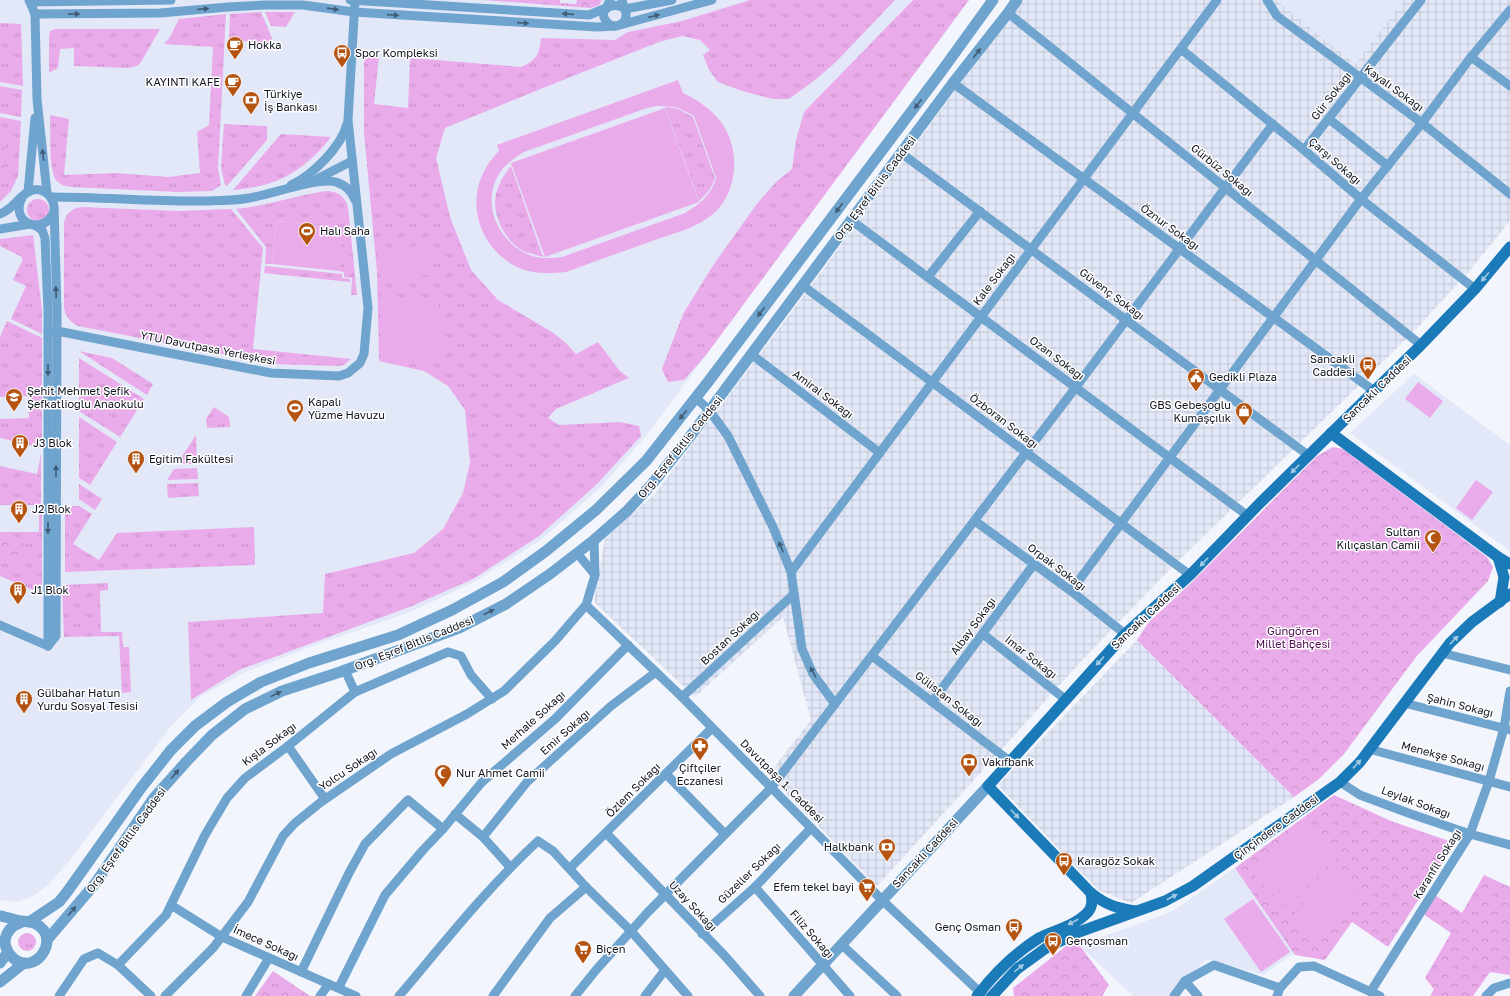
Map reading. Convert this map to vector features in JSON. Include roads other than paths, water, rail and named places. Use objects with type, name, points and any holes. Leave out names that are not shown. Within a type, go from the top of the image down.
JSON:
[{"type":"main road","name":"Sancaklı Caddesi","points":[[988,786],[1124,634],[1190,575],[1421,345],[1475,289],[1510,247]]},
{"type":"main road","points":[[1331,433],[1498,557],[1510,564]]},
{"type":"main road","points":[[1498,557],[1504,577],[1500,602]]},
{"type":"main road","name":"Çinçindere Caddesi","points":[[992,996],[1017,969],[1046,948],[1079,932],[1165,901],[1193,886],[1340,782],[1360,762],[1450,643],[1472,622],[1510,594]]},
{"type":"main road","points":[[988,786],[1090,893],[1103,903],[1121,909],[1136,911]]},
{"type":"main road","points":[[980,995],[989,980],[1012,958],[1040,938],[1082,918],[1089,911],[1093,902],[1090,893]]},
{"type":"main road","points":[[1004,984],[1005,996]]},
{"type":"street","points":[[48,646],[54,209],[49,195],[37,98],[35,14],[29,1],[171,0]]},
{"type":"street","name":"YTU Davutpasa Yerleşkesi","points":[[264,195],[296,183],[312,172],[324,160],[346,130],[348,120],[354,12],[353,0],[589,15],[608,4],[616,3],[625,9],[672,0]]},
{"type":"street","points":[[608,4],[604,15],[606,22],[612,26],[616,26],[623,23],[625,20],[626,13],[622,0]]},
{"type":"street","points":[[35,14],[160,13],[264,5],[303,5],[354,12],[597,27],[616,26],[712,0]]},
{"type":"street","name":"Org. Eşref Bitlis Caddesi","points":[[0,963],[7,934],[10,928],[26,922],[59,902],[141,788],[171,750],[195,726],[227,702],[261,682],[309,663],[398,635],[452,610],[504,582],[546,551],[596,510],[646,461],[696,398],[941,72],[993,0]]},
{"type":"street","name":"Org. Eşref Bitlis Caddesi","points":[[0,982],[24,963],[33,962],[44,954],[47,940],[94,885],[153,799],[212,735],[245,709],[282,691],[345,670],[459,628],[506,604],[550,574],[594,540],[627,511],[652,484],[709,410],[953,83],[1017,0]]},
{"type":"street","name":"Kale Sokağı","points":[[791,572],[1217,0]]},
{"type":"street","name":"Kayalı Sokağı","points":[[1267,0],[1277,16],[1422,123],[1510,194]]},
{"type":"street","name":"Gür Sokağı","points":[[1304,150],[1421,0]]},
{"type":"street","points":[[1071,591],[1361,199],[1422,123],[1471,57],[1510,10]]},
{"type":"street","name":"Gürbüz Sokağı","points":[[1008,13],[1421,345]]},
{"type":"street","name":"Çarşı Sokağı","points":[[1181,49],[1273,124],[1361,199],[1475,289]]},
{"type":"street","points":[[1471,57],[1510,86]]},
{"type":"street","name":"Öznur Sokağı","points":[[953,83],[1374,391]]},
{"type":"street","points":[[37,98],[26,194],[19,206],[19,211],[25,221],[42,230],[45,238],[52,331],[56,636],[48,646]]},
{"type":"street","points":[[1329,119],[1388,166]]},
{"type":"street","name":"YTU Davutpasa Yerleşkesi","points":[[52,331],[270,374],[339,376],[348,374],[360,363],[364,354],[368,308],[348,120]]},
{"type":"street","points":[[575,996],[631,931],[771,788],[975,521],[1273,124]]},
{"type":"street","name":"Güvenç Sokağı","points":[[901,153],[1308,456]]},
{"type":"street","name":"YTU Davutpasa Yerleşkesi","points":[[307,184],[352,161]]},
{"type":"street","name":"YTU Davutpasa Yerleşkesi","points":[[26,194],[38,190],[49,195],[177,202],[233,200],[264,195],[307,184],[335,182],[346,186],[354,195],[357,205]]},
{"type":"street","points":[[0,214],[10,208],[26,194]]},
{"type":"street","name":"YTU Davutpasa Yerleşkesi","points":[[0,229],[47,222],[54,209],[87,197]]},
{"type":"street","points":[[928,277],[980,211]]},
{"type":"street","name":"Ozan Sokağı","points":[[851,220],[1248,516]]},
{"type":"street","name":"Özboran Sokağı","points":[[802,285],[1190,575]]},
{"type":"street","name":"Amiral Sokağı","points":[[751,354],[880,453]]},
{"type":"street","points":[[696,398],[709,410],[728,436],[773,528],[791,572],[802,649],[813,674],[835,704]]},
{"type":"street","name":"Orpak Sokağı","points":[[975,521],[1071,591],[1124,634]]},
{"type":"street","points":[[586,605],[595,575],[594,540]]},
{"type":"street","points":[[577,553],[595,575]]},
{"type":"street","name":"Albay Sokağı","points":[[932,702],[1034,564]]},
{"type":"street","name":"Bostan Sokağı","points":[[682,697],[794,594]]},
{"type":"street","name":"Davutpaşa 1. Caddesi","points":[[586,605],[682,697],[882,900],[980,995]]},
{"type":"street","name":"Yolcu Sokağı","points":[[165,996],[214,948],[248,902],[283,836],[295,823],[325,799],[391,754],[467,714],[504,691],[555,641],[586,605]]},
{"type":"street","points":[[0,625],[48,646]]},
{"type":"street","name":"İmar Sokağı","points":[[982,634],[1065,699]]},
{"type":"street","name":"Merhale Sokağı","points":[[339,987],[385,895],[423,850],[443,829],[482,782],[555,719],[628,645]]},
{"type":"street","name":"Kışla Sokağı","points":[[118,965],[166,915],[206,835],[227,798],[245,778],[288,746],[355,692],[448,652],[461,656],[471,675],[492,699]]},
{"type":"street","points":[[1442,653],[1510,670]]},
{"type":"street","name":"Gülistan Sokağı","points":[[872,656],[1011,762]]},
{"type":"street","points":[[345,670],[355,692]]},
{"type":"street","name":"Emir Sokağı","points":[[484,837],[527,782],[611,706],[656,672]]},
{"type":"street","name":"Karanfil Sokağı","points":[[1371,991],[1470,834],[1490,781],[1507,729],[1510,691]]},
{"type":"street","name":"Şahin Sokağı","points":[[1404,703],[1507,729]]},
{"type":"street","name":"Özlem Sokağı","points":[[570,868],[712,728]]},
{"type":"street","points":[[288,746],[325,799]]},
{"type":"street","name":"Menekşe Sokağı","points":[[1369,749],[1510,786]]},
{"type":"street","points":[[666,774],[725,834]]},
{"type":"street","name":"Leylak Sokağı","points":[[1340,782],[1360,795],[1470,834],[1510,845]]},
{"type":"street","name":"Sancaklı Caddesi","points":[[794,996],[988,786]]},
{"type":"street","points":[[301,972],[349,873],[365,844],[408,800],[443,829]]},
{"type":"street","points":[[456,814],[484,837],[510,867]]},
{"type":"street","name":"Güzeller Sokağı","points":[[702,934],[755,887],[811,828]]},
{"type":"street","name":"Uzay Sokağı","points":[[606,834],[724,955],[760,996]]},
{"type":"street","points":[[399,996],[482,896],[538,841],[553,851],[586,887],[631,931],[688,996]]},
{"type":"street","points":[[493,996],[550,918],[586,887]]},
{"type":"street","name":"Filiz Sokağı","points":[[755,887],[817,956],[850,996]]},
{"type":"street","name":"İmece Sokağı","points":[[171,905],[222,937],[339,987],[356,996]]},
{"type":"street","points":[[0,916],[35,924],[41,928],[47,940]]},
{"type":"street","points":[[841,944],[897,996]]},
{"type":"street","points":[[4,946],[13,959],[24,963]]},
{"type":"street","points":[[59,996],[84,959],[98,953],[118,965],[151,996]]},
{"type":"street","points":[[246,996],[269,958]]},
{"type":"street","points":[[1174,996],[1185,981],[1214,965],[1278,992],[1299,967],[1314,966],[1380,996]]},
{"type":"street","points":[[645,996],[665,970]]},
{"type":"street","points":[[1185,981],[1198,996]]},
{"type":"street","points":[[1486,996],[1494,988],[1510,983]]},
{"type":"street","points":[[320,996],[329,984]]},
{"type":"place","name":"Hokka","points":[[235,60]]},
{"type":"place","name":"Spor Kompleksi","points":[[342,68]]},
{"type":"place","name":"KAYINTI KAFE","points":[[233,97]]},
{"type":"place","name":"Türkiye İş Bankası","points":[[251,115]]},
{"type":"place","name":"Halı Saha","points":[[307,246]]},
{"type":"place","name":"Sancakli Caddesi","points":[[1368,380]]},
{"type":"place","name":"Gedikli Plaza","points":[[1196,392]]},
{"type":"place","name":"Şehit Mehmet Şefik Şefkatlioğlu Anaokulu","points":[[14,412]]},
{"type":"place","name":"Kapalı Yüzme Havuzu","points":[[295,423]]},
{"type":"place","name":"GBS Gebeşoğlu Kumaşçılık","points":[[1244,426]]},
{"type":"place","name":"J3 Blok","points":[[20,458]]},
{"type":"place","name":"Eğitim Fakültesi","points":[[136,474]]},
{"type":"place","name":"J2 Blok","points":[[19,524]]},
{"type":"place","name":"Sultan Kılıçaslan Camii","points":[[1433,553]]},
{"type":"place","name":"J1 Blok","points":[[18,605]]},
{"type":"place","name":"Gülbahar Hatun Yurdu Sosyal Tesisi","points":[[24,714]]},
{"type":"place","name":"Çiftçiler Eczanesi","points":[[700,761]]},
{"type":"place","name":"Vakıfbank","points":[[969,777]]},
{"type":"place","name":"Nur Ahmet Camii","points":[[443,788]]},
{"type":"place","name":"Halkbank","points":[[887,862]]},
{"type":"place","name":"Karagöz Sokak","points":[[1064,876]]},
{"type":"place","name":"Efem tekel bayi","points":[[867,902]]},
{"type":"place","name":"Genç Osman","points":[[1014,942]]},
{"type":"place","name":"Gençosman","points":[[1053,956]]},
{"type":"place","name":"Biçen","points":[[583,964]]},
{"type":"park label","name":"Güngören Millet Bahçesi","points":[[1293,637]]}]
